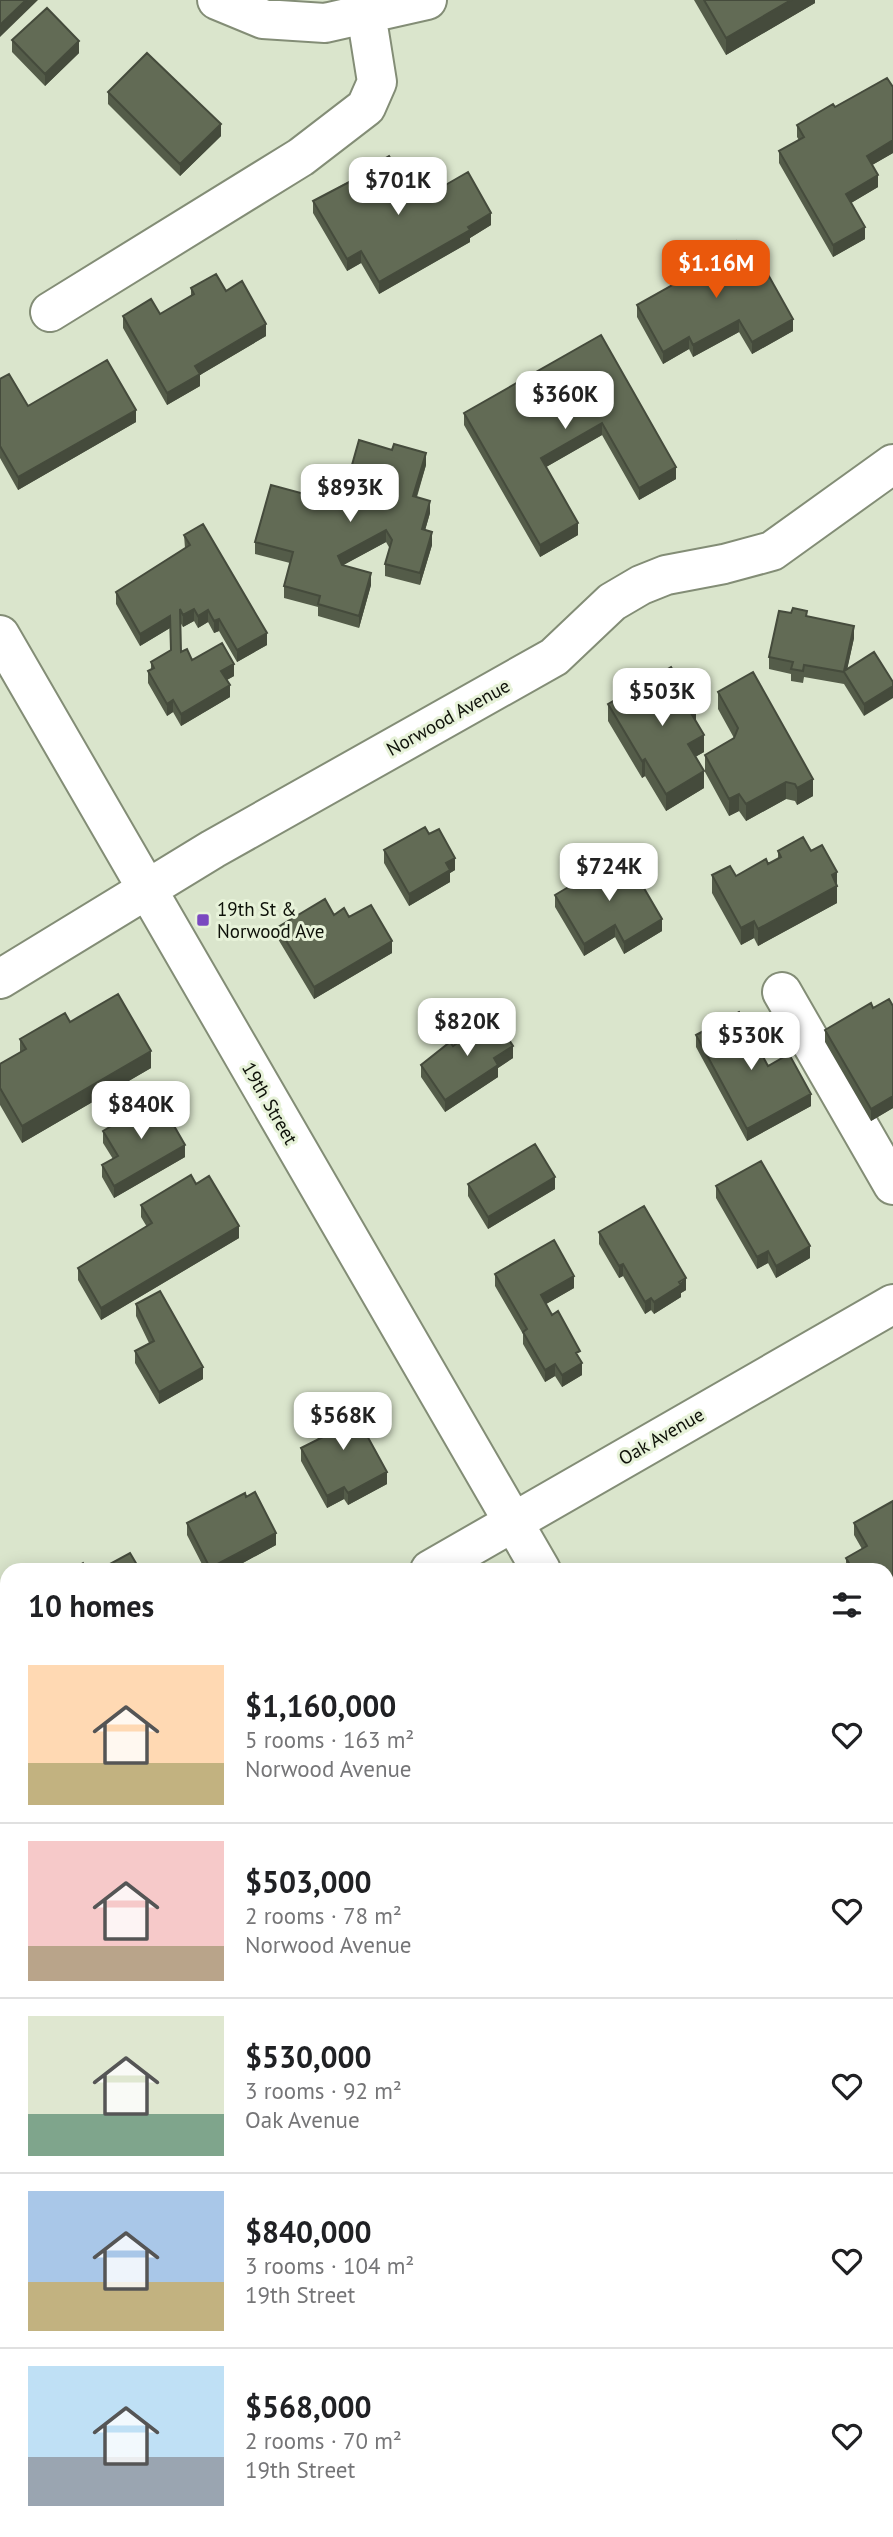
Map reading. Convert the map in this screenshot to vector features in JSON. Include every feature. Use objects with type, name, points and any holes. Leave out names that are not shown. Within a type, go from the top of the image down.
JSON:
[{"type":"street","points":[[217,0],[263,19],[324,23],[427,0]]},
{"type":"street","points":[[50,312],[301,157],[366,107],[377,82],[366,13]]},
{"type":"street","name":"Norwood Avenue","points":[[0,979],[249,829],[554,657],[612,603],[641,585],[666,575],[724,565],[772,551],[893,464]]},
{"type":"street","name":"19th Street","points":[[0,635],[537,1563]]},
{"type":"street","points":[[782,992],[893,1185]]},
{"type":"street","name":"Oak Avenue","points":[[442,1563],[893,1304]]},
{"type":"building","points":[[0,0],[26,0],[0,25]]},
{"type":"building","points":[[704,0],[791,0],[726,38]]},
{"type":"building","points":[[47,8],[79,41],[45,74],[12,40]]},
{"type":"building","points":[[147,53],[221,124],[180,164],[108,92]]},
{"type":"building","points":[[887,78],[893,87],[893,140],[867,156],[878,175],[846,194],[865,227],[833,245],[779,151],[804,137],[797,125]]},
{"type":"building","points":[[389,156],[416,202],[468,172],[491,213],[468,227],[470,230],[379,282],[361,251],[347,259],[313,201],[357,178],[355,176]]},
{"type":"building","points":[[736,241],[745,258],[756,253],[793,319],[752,342],[739,320],[693,345],[689,337],[663,352],[637,305],[683,279],[679,272]]},
{"type":"building","points":[[216,274],[226,291],[242,281],[266,324],[195,366],[200,374],[167,393],[123,316],[151,299],[160,314],[194,294],[191,288]]},
{"type":"building","points":[[601,335],[676,467],[639,488],[602,423],[541,458],[578,523],[540,545],[464,413]]},
{"type":"building","points":[[107,360],[136,410],[18,477],[0,446],[0,379],[9,374],[28,406]]},
{"type":"building","points":[[359,440],[392,450],[394,444],[426,453],[413,496],[430,501],[422,529],[432,532],[420,573],[385,564],[392,540],[386,530],[338,556],[342,565],[371,573],[359,616],[318,604],[320,596],[284,586],[293,552],[255,542],[271,485],[308,495],[350,472]]},
{"type":"building","points":[[203,524],[267,633],[237,650],[219,619],[214,621],[208,610],[198,616],[194,609],[183,615],[180,609],[181,652],[187,649],[192,660],[222,643],[234,664],[221,671],[230,685],[181,714],[173,700],[167,704],[148,671],[154,668],[151,662],[171,650],[170,616],[140,634],[116,592],[190,545],[184,535]]},
{"type":"building","points":[[793,608],[807,611],[806,616],[854,626],[844,671],[874,652],[893,686],[864,704],[844,672],[804,665],[803,671],[791,669],[793,662],[769,657],[779,611],[791,613]]},
{"type":"building","points":[[671,667],[696,710],[691,713],[704,735],[688,744],[704,771],[666,794],[645,759],[642,761],[608,704]]},
{"type":"building","points":[[753,672],[813,779],[797,788],[795,784],[786,782],[746,804],[739,794],[729,799],[705,755],[734,738],[738,728],[718,692]]},
{"type":"building","points":[[425,827],[429,834],[439,829],[455,858],[446,863],[450,870],[409,894],[384,850]]},
{"type":"building","points":[[803,837],[811,851],[822,845],[837,872],[832,875],[837,886],[758,929],[754,921],[741,928],[712,875],[730,866],[736,876],[766,859],[768,864],[781,857],[778,851]]},
{"type":"building","points":[[624,854],[662,919],[624,942],[615,925],[584,944],[555,895]]},
{"type":"building","points":[[325,899],[334,915],[344,908],[349,917],[371,905],[392,941],[314,987],[278,927]]},
{"type":"building","points":[[118,994],[151,1051],[22,1126],[0,1088],[0,1064],[26,1049],[20,1039],[65,1013],[70,1022]]},
{"type":"building","points":[[889,999],[893,1006],[893,1096],[871,1109],[825,1030],[871,1003],[873,1008]]},
{"type":"building","points":[[739,1012],[768,1066],[789,1054],[811,1094],[747,1129],[696,1035]]},
{"type":"building","points":[[492,1014],[513,1046],[494,1058],[498,1065],[445,1100],[421,1065],[450,1042],[453,1046],[474,1031],[473,1028]]},
{"type":"building","points":[[158,1098],[185,1145],[114,1186],[102,1165],[118,1156],[103,1131]]},
{"type":"building","points":[[535,1144],[555,1177],[488,1217],[468,1184]]},
{"type":"building","points":[[761,1161],[810,1246],[776,1266],[768,1251],[757,1257],[716,1186]]},
{"type":"building","points":[[191,1175],[196,1184],[209,1176],[239,1226],[101,1308],[78,1268],[152,1223],[141,1205]]},
{"type":"building","points":[[644,1206],[686,1278],[679,1282],[681,1285],[654,1302],[651,1298],[645,1302],[623,1264],[619,1266],[599,1232]]},
{"type":"building","points":[[554,1240],[574,1276],[541,1295],[552,1315],[558,1311],[580,1351],[576,1353],[582,1363],[562,1375],[555,1364],[545,1370],[523,1332],[527,1329],[495,1274]]},
{"type":"building","points":[[160,1291],[203,1367],[159,1392],[135,1351],[154,1341],[136,1304]]},
{"type":"building","points":[[348,1401],[387,1472],[348,1493],[344,1487],[327,1496],[301,1448],[323,1437],[314,1419]]},
{"type":"building","points":[[255,1492],[276,1533],[219,1563],[207,1563],[187,1523],[245,1493],[246,1497]]},
{"type":"building","points":[[893,1501],[893,1563],[849,1563],[846,1558],[867,1546],[854,1523]]},
{"type":"building","points":[[130,1553],[136,1563],[112,1563]]},
{"type":"place","name":"19th St & Norwood Ave","points":[[203,920]]}]
